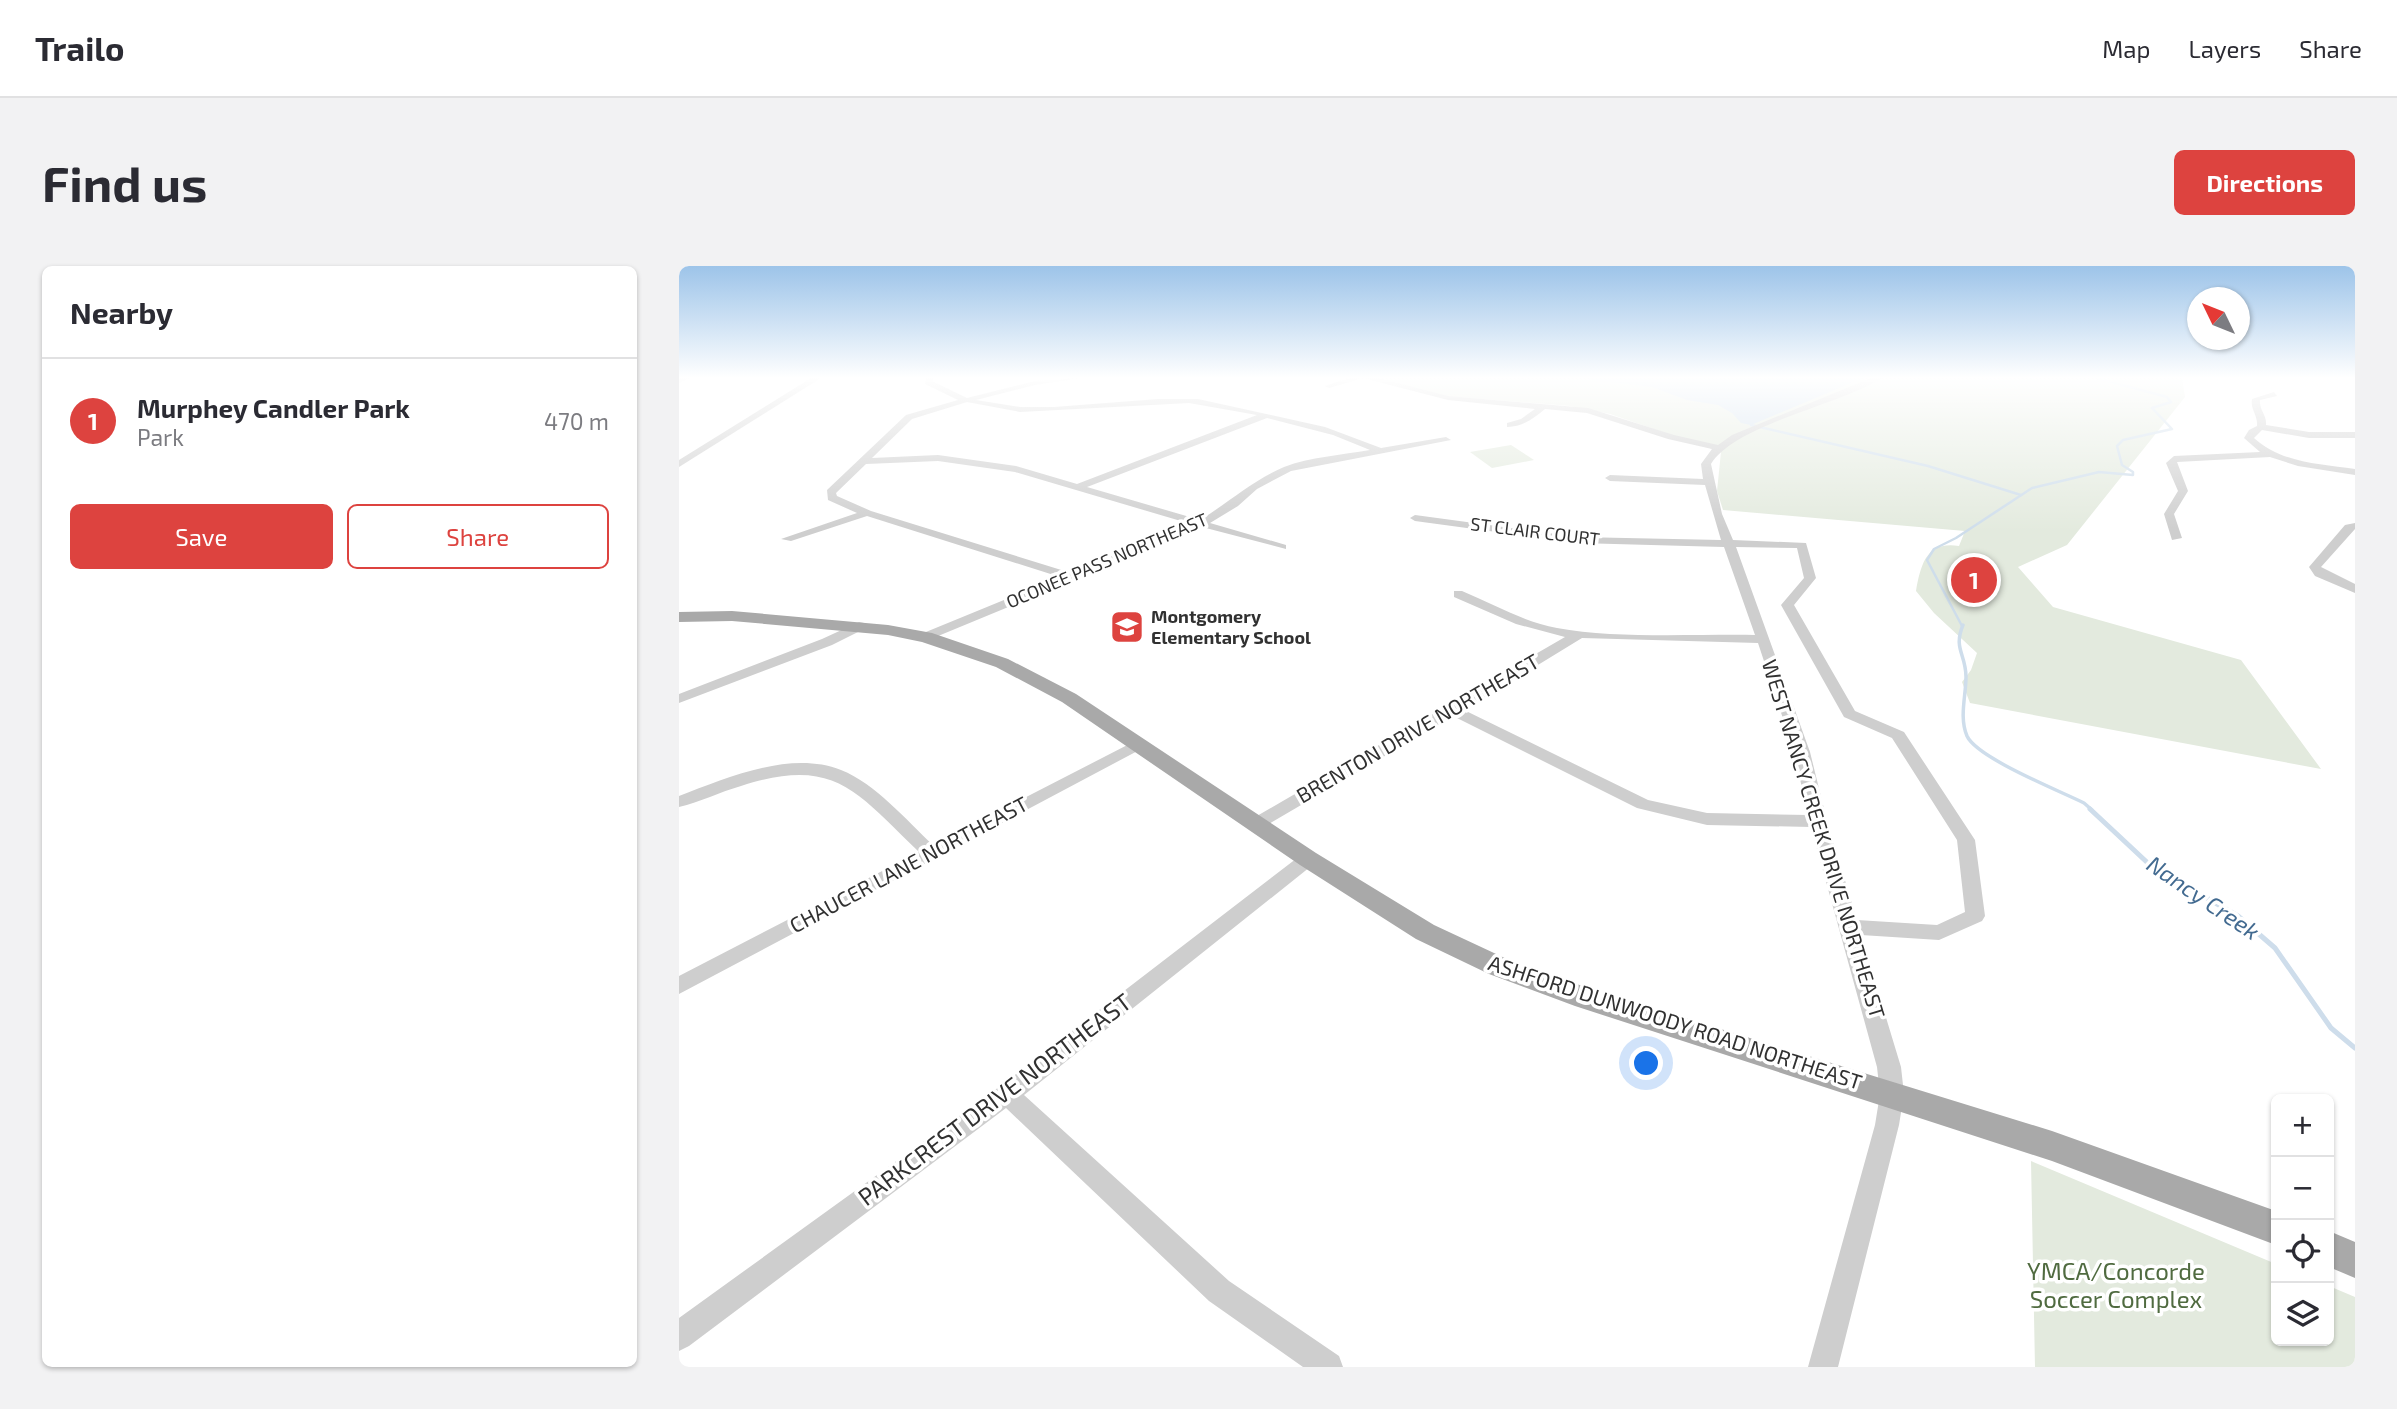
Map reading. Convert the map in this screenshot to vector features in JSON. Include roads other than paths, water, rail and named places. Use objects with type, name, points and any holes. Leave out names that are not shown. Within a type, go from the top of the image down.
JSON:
[{"type":"main road","name":"ASHFORD DUNWOODY ROAD NORTHEAST","points":[[679,617],[732,616],[859,626],[926,637],[1002,663],[1069,698],[1308,859],[1425,932],[1499,967],[1585,998],[2052,1146],[2271,1226]]},
{"type":"main road","points":[[2334,1251],[2355,1260]]},
{"type":"street","points":[[679,464],[735,429]]},
{"type":"street","points":[[897,429],[831,492],[832,498],[867,513],[1072,577]]},
{"type":"street","points":[[1077,487],[1228,429]]},
{"type":"street","points":[[1329,429],[1379,451]]},
{"type":"street","points":[[1648,429],[1718,448]]},
{"type":"street","points":[[1609,478],[1708,482],[1706,464],[1718,448],[1755,429]]},
{"type":"street","points":[[2256,429],[2249,438],[2271,454]]},
{"type":"street","points":[[2273,429],[2309,436],[2355,435]]},
{"type":"street","name":"OCONEE PASS NORTHEAST","points":[[926,637],[1202,523],[1234,504],[1253,487],[1288,469],[1446,440]]},
{"type":"street","points":[[2176,538],[2169,514],[2183,491],[2171,463],[2174,459],[2271,454],[2355,472]]},
{"type":"street","points":[[865,461],[958,459],[1016,469],[1282,547]]},
{"type":"street","name":"WEST NANCY CREEK DRIVE NORTHEAST","points":[[1708,482],[1802,752],[1818,821],[1882,1037],[1892,1094],[1887,1125],[1823,1367]]},
{"type":"street","points":[[787,539],[867,513]]},
{"type":"street","name":"ST CLAIR COURT","points":[[1415,518],[1555,538],[1802,545],[1810,578],[1787,605],[1849,714],[1898,735],[1966,840],[1975,916],[1939,933],[1849,927]]},
{"type":"street","points":[[2355,526],[2349,527],[2315,567],[2319,573],[2355,589]]},
{"type":"street","points":[[1458,594],[1521,621],[1556,632],[1618,637],[1763,639]]},
{"type":"street","points":[[679,699],[827,642],[859,626]]},
{"type":"street","name":"BRENTON DRIVE NORTHEAST","points":[[1256,824],[1579,634]]},
{"type":"street","points":[[1453,710],[1643,804],[1707,819],[1818,821]]},
{"type":"street","name":"CHAUCER LANE NORTHEAST","points":[[679,986],[1139,744]]},
{"type":"street","points":[[679,802],[735,780],[776,772],[808,769],[833,773],[849,783],[931,853]]},
{"type":"street","name":"PARKCREST DRIVE NORTHEAST","points":[[679,1336],[1007,1094],[1308,859]]},
{"type":"street","points":[[1007,1094],[1219,1291],[1328,1367]]},
{"type":"waterway","points":[[1770,429],[1928,466],[2021,495]]},
{"type":"waterway","name":"Nancy Creek","points":[[1962,626],[1927,560],[1934,549],[1956,538],[2032,488],[2099,472],[2133,475],[2133,472],[2122,465],[2117,446],[2123,440],[2170,429]]},
{"type":"waterway","name":"Nancy Creek","points":[[1963,625],[1959,640],[1965,669],[1963,714],[1967,736],[1974,745],[2002,764],[2084,803],[2092,810]]},
{"type":"waterway","name":"Nancy Creek","points":[[2090,809],[2151,866],[2238,916],[2275,948],[2331,1028],[2355,1048]]},
{"type":"place","name":"Murphey Candler Park","points":[[1974,580]]},
{"type":"place","name":"Montgomery Elementary School","points":[[1127,627]]},
{"type":"park label","name":"YMCA/Concorde Soccer Complex","points":[[2116,1286]]}]
